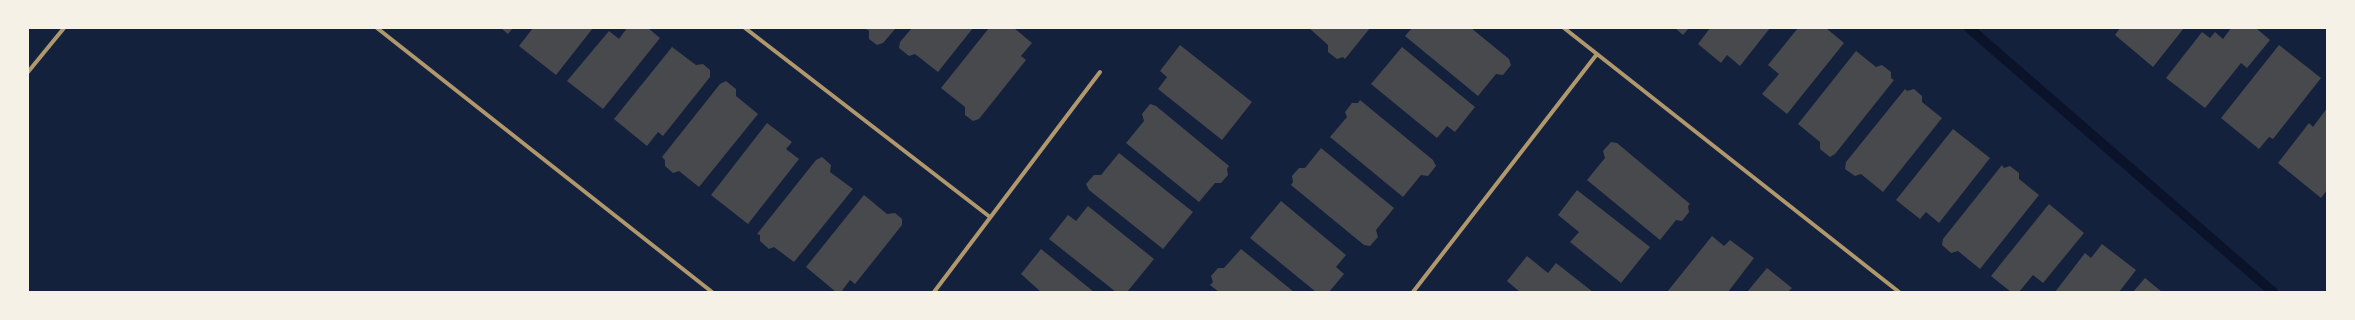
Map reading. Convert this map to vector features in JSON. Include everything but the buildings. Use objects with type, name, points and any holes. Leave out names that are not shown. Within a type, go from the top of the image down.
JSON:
[{"type":"street","points":[[28,72],[64,28]]},
{"type":"street","points":[[377,28],[712,292]]},
{"type":"street","points":[[746,28],[990,217]]},
{"type":"street","points":[[1564,28],[1899,292]]},
{"type":"street","points":[[1413,292],[1597,54]]},
{"type":"street","points":[[934,292],[1100,72]]},
{"type":"waterway","points":[[1969,28],[2273,292]]}]
